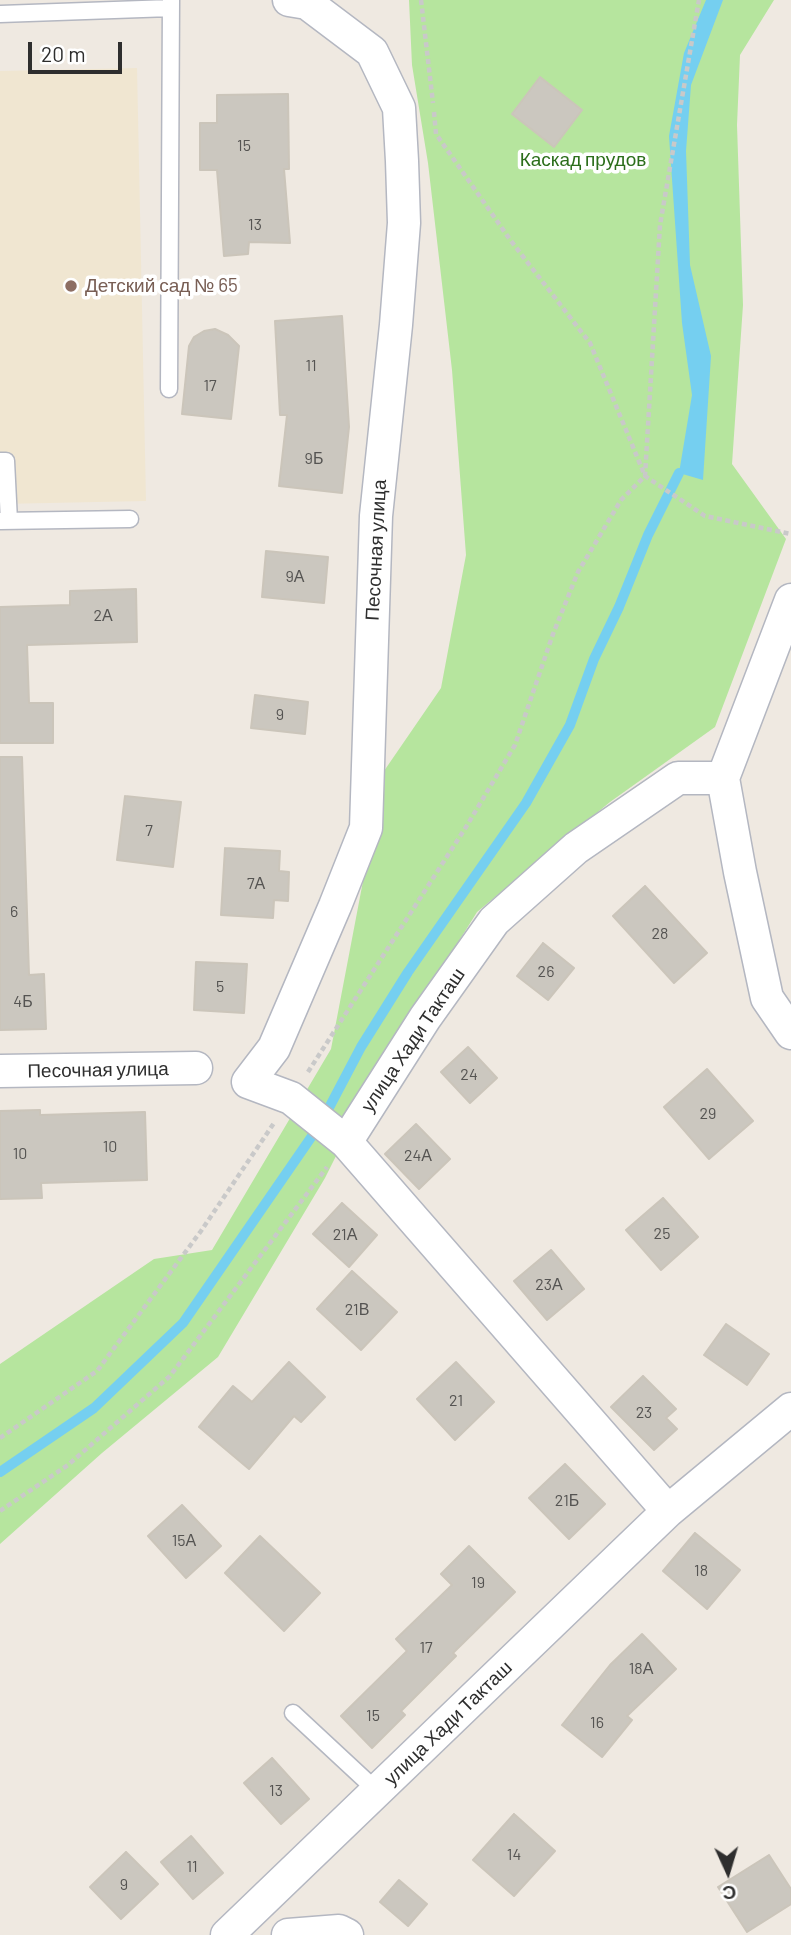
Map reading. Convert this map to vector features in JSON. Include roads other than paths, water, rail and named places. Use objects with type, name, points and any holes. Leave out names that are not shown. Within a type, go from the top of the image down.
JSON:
[{"type":"street","name":"Песочная улица","points":[[289,0],[307,3],[372,52],[399,108],[404,223],[376,516],[366,828],[274,1048],[248,1082],[291,1098],[346,1142]]},
{"type":"street","points":[[791,600],[723,778],[767,998],[791,1033]]},
{"type":"street","name":"улица Хади Такташ","points":[[346,1142],[425,1018],[494,921],[576,848],[678,778],[723,778]]},
{"type":"street","name":"Песочная улица","points":[[0,1071],[196,1069]]},
{"type":"street","points":[[346,1142],[668,1511]]},
{"type":"street","name":"улица Хади Такташ","points":[[227,1935],[668,1511],[791,1409]]},
{"type":"street","points":[[288,1935],[339,1931],[347,1935]]},
{"type":"lane","points":[[0,14],[171,4],[169,389]]},
{"type":"lane","points":[[0,461],[6,461],[5,521],[130,519]]},
{"type":"lane","points":[[293,1713],[377,1791]]},
{"type":"water","points":[[706,0],[723,0],[691,85],[686,151],[690,265],[711,356],[703,480],[679,473],[692,395],[682,323],[669,136],[684,53]]},
{"type":"waterway","points":[[0,1472],[94,1408],[183,1323],[321,1123],[361,1047],[408,972],[526,803],[570,725],[594,659],[619,607],[648,535],[679,473]]},
{"type":"place","name":"Детский сад № 65","points":[[71,286]]},
{"type":"park label","name":"Каскад прудов","points":[[583,160]]}]
